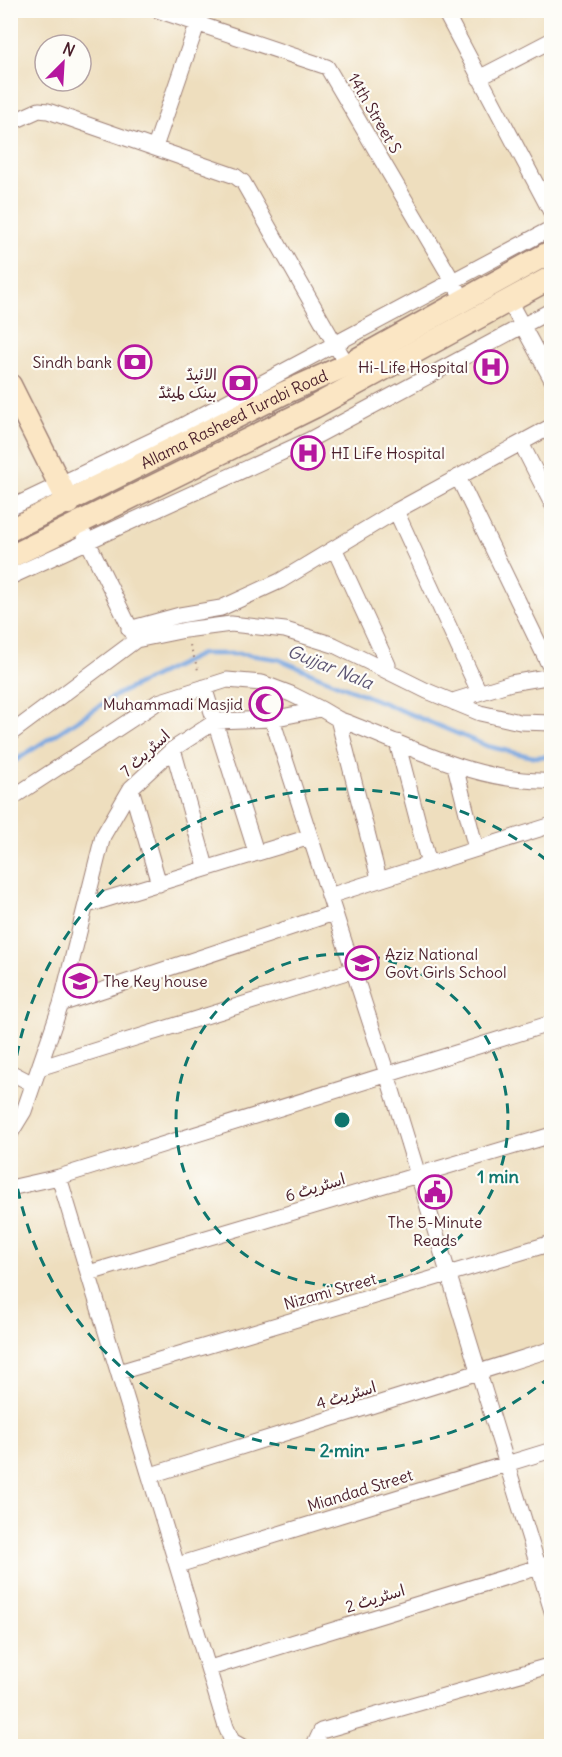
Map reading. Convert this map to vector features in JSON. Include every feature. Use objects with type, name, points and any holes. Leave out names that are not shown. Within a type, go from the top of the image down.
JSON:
[{"type":"main road","name":"Allama Rasheed Turabi Road","points":[[10,556],[74,514],[284,393],[347,365],[458,291],[552,251]]},
{"type":"main road","name":"Allama Rasheed Turabi Road","points":[[10,530],[74,514],[314,407],[552,277]]},
{"type":"main road","points":[[10,385],[74,514]]},
{"type":"street","name":"14th Street S","points":[[157,10],[200,17],[327,67],[458,291]]},
{"type":"street","points":[[444,10],[552,214]]},
{"type":"street","points":[[155,147],[200,17]]},
{"type":"street","points":[[479,78],[552,40]]},
{"type":"street","points":[[10,123],[39,110],[48,111],[235,176],[243,182],[347,365]]},
{"type":"street","points":[[10,577],[74,514],[335,345],[458,291],[552,228]]},
{"type":"street","points":[[509,301],[552,380]]},
{"type":"street","points":[[10,508],[74,514],[309,440],[552,310]]},
{"type":"street","points":[[10,734],[132,635],[182,622],[280,581],[396,511],[552,426]]},
{"type":"street","points":[[521,443],[552,504]]},
{"type":"street","points":[[458,477],[552,671]]},
{"type":"street","points":[[396,511],[479,692]]},
{"type":"street","points":[[74,514],[132,635]]},
{"type":"street","points":[[334,550],[388,665],[386,670]]},
{"type":"street","points":[[182,622],[231,624],[285,630],[334,645],[480,713],[520,722],[552,723]]},
{"type":"street","points":[[455,703],[456,700],[479,692],[552,676]]},
{"type":"street","points":[[10,799],[158,702],[203,685],[227,680],[262,683],[291,694],[338,719],[455,766],[493,776],[552,781]]},
{"type":"street","points":[[203,685],[256,852]]},
{"type":"street","points":[[216,721],[272,719],[321,709]]},
{"type":"street","points":[[272,719],[387,1074],[506,1464],[545,1565],[552,1611]]},
{"type":"street","points":[[338,719],[379,879]]},
{"type":"street","name":"اسٹریٹ 7","points":[[10,1134],[24,1111],[61,1004],[103,836],[131,788],[173,749],[216,721]]},
{"type":"street","points":[[397,742],[429,864]]},
{"type":"street","points":[[173,749],[206,867]]},
{"type":"street","points":[[455,766],[476,849]]},
{"type":"street","points":[[131,788],[159,884]]},
{"type":"street","points":[[329,896],[552,825]]},
{"type":"street","points":[[87,905],[310,837]]},
{"type":"street","points":[[61,1004],[334,913]]},
{"type":"street","points":[[39,1068],[353,970]]},
{"type":"street","points":[[10,1188],[59,1177],[552,1023]]},
{"type":"street","points":[[10,1072],[33,1084]]},
{"type":"street","name":"اسٹریٹ 6","points":[[89,1274],[552,1135]]},
{"type":"street","points":[[59,1177],[210,1668],[226,1727],[232,1741],[241,1746]]},
{"type":"street","name":"Nizami Street","points":[[119,1372],[552,1243]]},
{"type":"street","name":"اسٹریٹ 4","points":[[151,1475],[552,1348]]},
{"type":"street","name":"Miandad Street","points":[[178,1565],[552,1450]]},
{"type":"street","name":"اسٹریٹ 2","points":[[210,1668],[545,1565]]},
{"type":"street","points":[[314,1746],[321,1731],[552,1665]]},
{"type":"path","points":[[190,646],[203,685]]},
{"type":"waterway","name":"Gujjar Nala","points":[[10,764],[118,694],[201,654],[242,654],[278,659],[487,746],[533,757],[552,756]]},
{"type":"place","name":"Sindh bank","points":[[135,362]]},
{"type":"place","name":"Hi-Life Hospital","points":[[491,367]]},
{"type":"place","name":"الائیڈ بینک لمیٹڈ","points":[[240,383]]},
{"type":"place","name":"HI LiFe Hospital","points":[[308,453]]},
{"type":"place","name":"Muhammadi Masjid","points":[[266,704]]},
{"type":"place","name":"Aziz National Govt Girls School","points":[[362,963]]},
{"type":"place","name":"The Key house","points":[[80,981]]},
{"type":"place","name":"The 5-Minute Reads","points":[[435,1192]]}]
